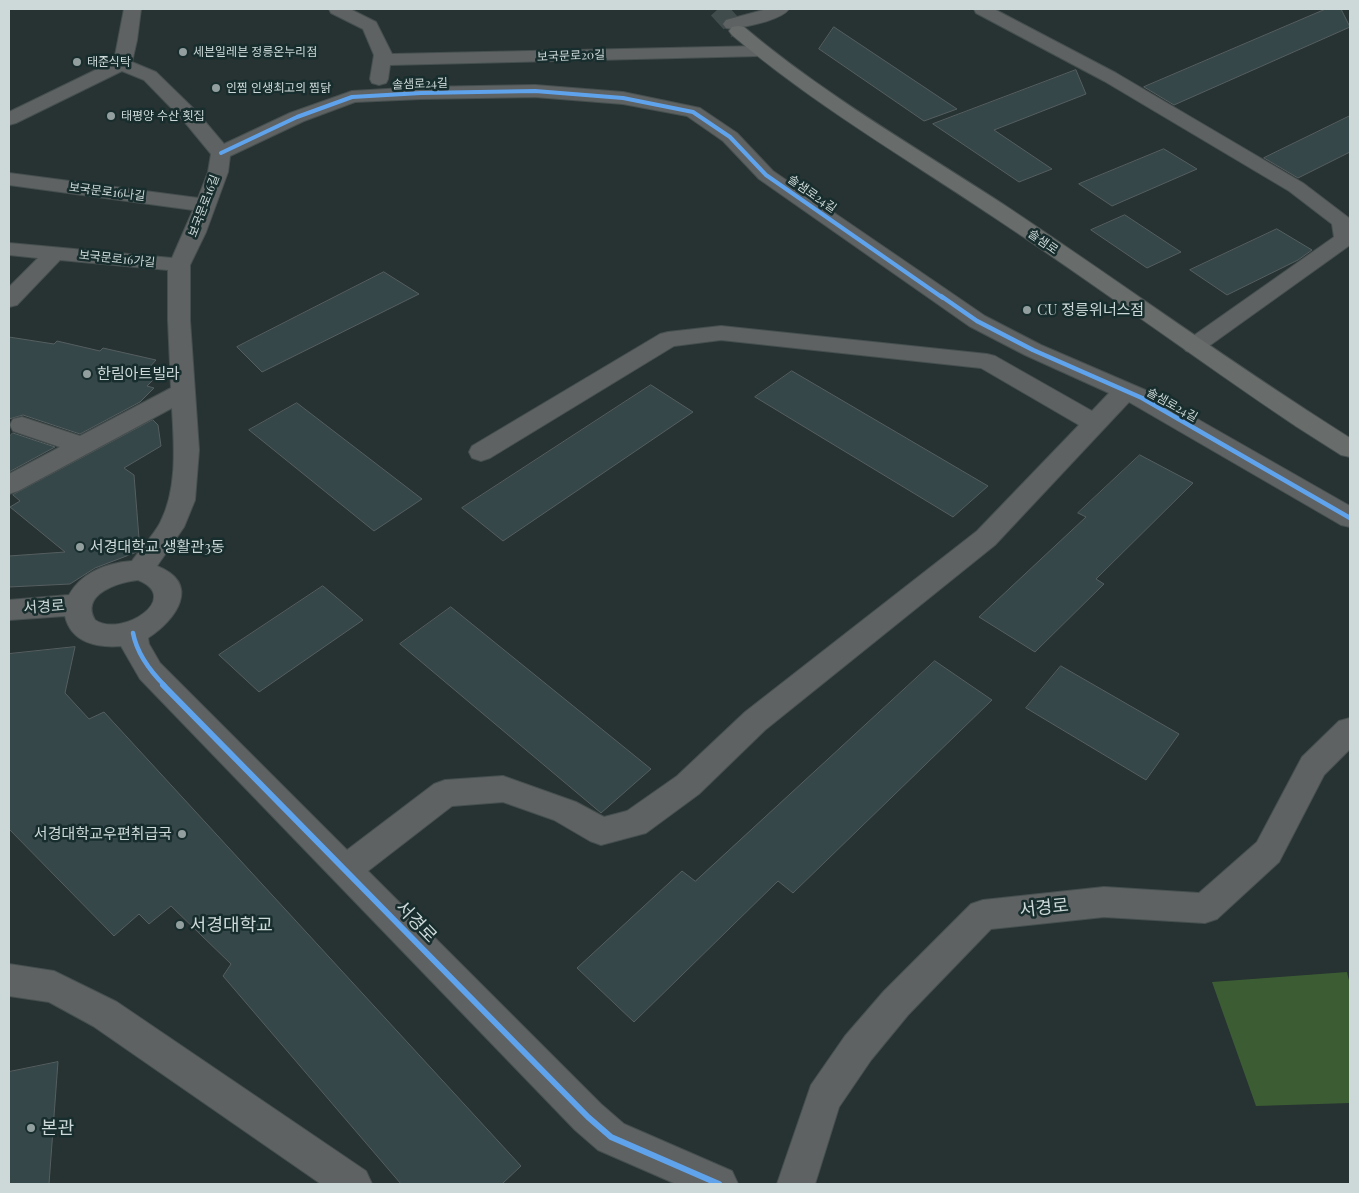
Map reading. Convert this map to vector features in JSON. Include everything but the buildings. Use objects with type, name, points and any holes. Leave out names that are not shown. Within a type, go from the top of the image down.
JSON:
[{"type":"main road","name":"솔샘로","points":[[735,27],[760,51],[844,114],[999,212],[1194,346],[1350,449]]},
{"type":"street","points":[[122,64],[128,40],[132,9]]},
{"type":"street","points":[[337,9],[370,26],[383,55],[379,81],[352,97]]},
{"type":"street","points":[[735,27],[780,9]]},
{"type":"street","points":[[982,9],[1110,77],[1279,177],[1316,201],[1342,222],[1345,239],[1194,346]]},
{"type":"street","name":"보국문로20길","points":[[382,60],[760,51]]},
{"type":"street","points":[[9,119],[122,64],[150,76],[190,116],[221,153]]},
{"type":"street","name":"솔샘로24길","points":[[221,153],[297,117],[352,97],[421,93],[535,91],[623,98],[693,112],[730,137],[766,175],[977,321],[1033,350],[1142,398],[1350,518]]},
{"type":"street","name":"보국문로16길","points":[[140,570],[171,527],[182,500],[187,450],[179,320],[179,265],[218,172],[221,153]]},
{"type":"street","name":"보국문로16나길","points":[[9,179],[205,205]]},
{"type":"street","name":"보국문로16가길","points":[[9,249],[179,265]]},
{"type":"street","points":[[9,300],[55,253]]},
{"type":"street","points":[[480,452],[668,339],[721,332],[987,361],[1094,424]]},
{"type":"street","points":[[345,870],[445,793],[503,789],[565,811],[602,831],[635,823],[688,785],[754,721],[986,538],[1125,391]]},
{"type":"street","points":[[9,485],[183,392]]},
{"type":"street","points":[[22,425],[83,446]]},
{"type":"street","points":[[140,570],[153,573],[163,580],[168,590],[168,600],[163,612],[153,622],[134,633],[111,637],[98,636],[86,631],[79,623],[77,613],[78,605],[85,592],[96,582],[110,575],[140,570]]},
{"type":"street","name":"서경로","points":[[9,610],[78,605]]},
{"type":"street","name":"서경로","points":[[134,633],[135,645],[150,671],[588,1117],[610,1137],[719,1184]]},
{"type":"street","name":"서경로","points":[[796,1184],[824,1098],[858,1048],[896,1003],[983,915],[1104,902],[1205,908],[1268,852],[1313,766],[1350,730]]},
{"type":"street","points":[[9,980],[54,987],[105,1014],[353,1184]]},
{"type":"green space","points":[[1347,972],[1350,985],[1350,1103],[1256,1106],[1212,982]]},
{"type":"tunnel","points":[[718,9],[738,31]]},
{"type":"cycle path","points":[[221,153],[297,117],[352,97],[421,93],[535,91],[623,98],[693,112],[730,137],[766,175],[977,321],[1033,350],[1142,398],[1350,518]]},
{"type":"cycle path","points":[[133,633],[135,645],[150,671],[588,1117],[611,1137],[719,1184]]},
{"type":"place","name":"세븐일레븐 정릉온누리점","points":[[183,52]]},
{"type":"place","name":"태준식탁","points":[[77,62]]},
{"type":"place","name":"인찜 인생최고의 찜닭","points":[[216,88]]},
{"type":"place","name":"태평양 수산 횟집","points":[[111,116]]},
{"type":"place","name":"CU 정릉위너스점","points":[[1027,310]]},
{"type":"place","name":"한림아트빌라","points":[[87,374]]},
{"type":"place","name":"서경대학교 생활관3동","points":[[80,547]]},
{"type":"place","name":"서경대학교우편취급국","points":[[182,834]]},
{"type":"place","name":"서경대학교","points":[[180,925]]},
{"type":"place","name":"본관","points":[[31,1128]]}]
